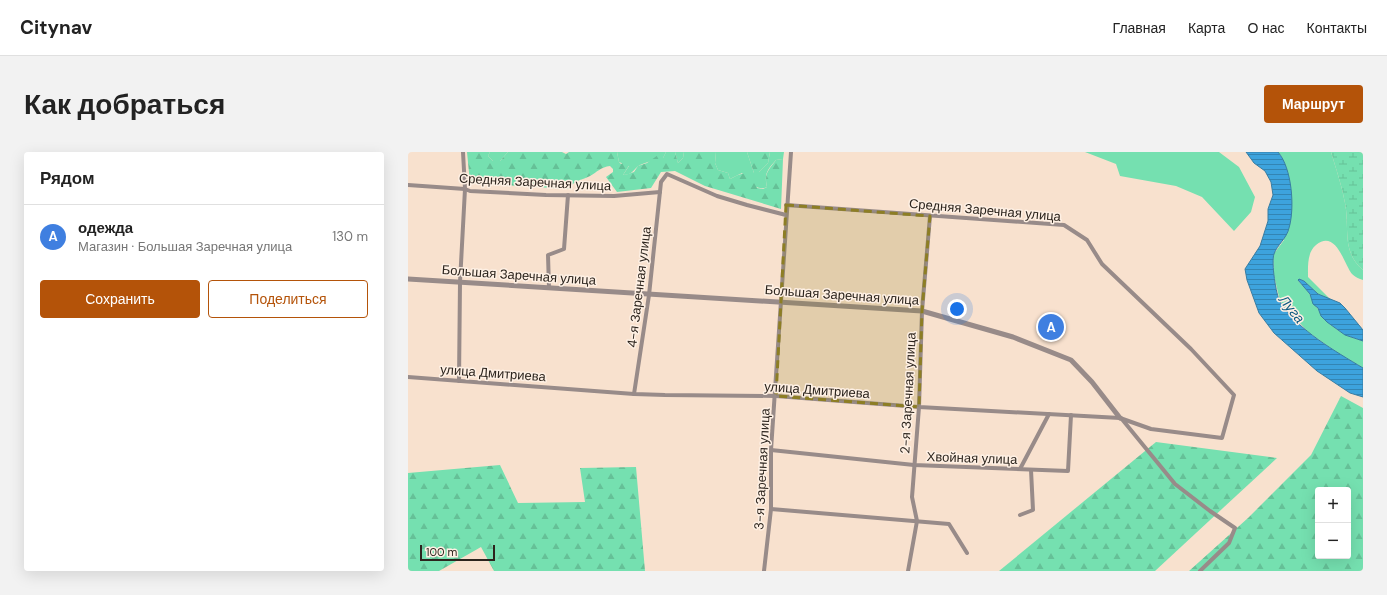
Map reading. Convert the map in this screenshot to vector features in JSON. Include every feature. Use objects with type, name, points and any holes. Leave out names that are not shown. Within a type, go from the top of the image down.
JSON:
[{"type":"street","points":[[459,381],[460,282],[465,189],[462,152]]},
{"type":"street","name":"3-я Заречная улица","points":[[764,571],[771,509],[771,450],[776,396],[786,205],[791,152]]},
{"type":"street","name":"4-я Заречная улица","points":[[634,394],[649,295],[661,182],[667,174],[716,196],[786,215]]},
{"type":"street","name":"Средняя Заречная улица","points":[[408,185],[477,191],[568,195],[614,196],[660,192]]},
{"type":"street","points":[[549,288],[548,255],[564,248],[568,195]]},
{"type":"street","name":"Средняя Заречная улица","points":[[786,205],[1064,225],[1087,240],[1102,264],[1191,349],[1234,395],[1222,438]]},
{"type":"street","name":"2-я Заречная улица","points":[[908,571],[917,521],[912,497],[919,407],[922,311],[930,216]]},
{"type":"street","name":"Большая Заречная улица","points":[[408,279],[922,311],[1013,337],[1071,360],[1092,382],[1175,484],[1210,512],[1235,528],[1229,543],[1200,571]]},
{"type":"street","name":"улица Дмитриева","points":[[408,377],[665,396],[776,396],[919,407],[1120,418],[1151,429],[1222,438]]},
{"type":"street","points":[[1020,469],[1049,414]]},
{"type":"street","name":"Хвойная улица","points":[[771,450],[914,465],[1068,471],[1071,415]]},
{"type":"street","points":[[1020,515],[1034,510],[1031,470]]},
{"type":"street","points":[[771,509],[949,524],[967,553]]},
{"type":"highlighted area","points":[[786,205],[930,216],[922,311],[919,407],[776,396]]},
{"type":"green space","points":[[467,152],[490,152],[488,156],[493,161],[500,161],[508,152],[562,152],[566,154],[569,152],[617,152],[619,162],[621,164],[624,162],[630,164],[623,175],[625,175],[634,172],[638,166],[647,163],[658,155],[663,158],[666,152],[675,152],[678,163],[683,158],[684,152],[716,152],[715,163],[718,170],[728,173],[730,179],[742,174],[750,175],[753,177],[757,188],[763,189],[767,187],[766,175],[769,170],[776,160],[783,159],[781,209],[705,186],[675,171],[661,172],[651,188],[617,192],[606,177],[613,172],[613,169],[610,166],[576,182],[568,189],[470,183]]},
{"type":"green space","points":[[490,152],[508,152],[500,161],[493,161],[488,156]]},
{"type":"green space","points":[[617,152],[666,152],[663,158],[642,164],[631,173],[623,175],[629,166],[619,162]]},
{"type":"green space","points":[[675,152],[684,152],[683,158],[678,163]]},
{"type":"green space","points":[[716,152],[747,152],[754,173],[759,172],[768,163],[770,152],[784,152],[783,159],[776,160],[768,170],[766,175],[767,187],[759,188],[753,185],[742,173],[730,179],[728,173],[718,170],[715,163]]},
{"type":"green space","points":[[747,152],[770,152],[768,163],[759,172],[758,176],[754,173]]},
{"type":"green space","points":[[1085,152],[1219,152],[1239,167],[1255,197],[1251,212],[1234,231],[1202,197],[1176,186],[1120,176],[1116,164]]},
{"type":"green space","points":[[1278,152],[1331,152],[1345,203],[1349,247],[1356,263],[1363,270],[1363,280],[1352,274],[1334,245],[1329,241],[1323,241],[1316,245],[1311,252],[1308,277],[1331,300],[1318,294],[1303,280],[1298,280],[1309,293],[1325,318],[1331,324],[1345,334],[1363,341],[1363,368],[1336,352],[1308,332],[1280,301],[1274,276],[1273,255],[1284,240],[1282,157]]},
{"type":"green space","points":[[1331,152],[1363,152],[1363,270],[1356,263],[1349,247],[1345,203]]},
{"type":"green space","points":[[1341,396],[1363,408],[1363,571],[1189,571],[1248,518],[1311,455]]},
{"type":"green space","points":[[1156,442],[1277,458],[1155,571],[999,571]]},
{"type":"green space","points":[[500,465],[518,503],[585,502],[580,468],[636,467],[645,571],[494,571],[481,547],[439,571],[408,571],[408,473]]},
{"type":"water","points":[[1246,152],[1278,152],[1283,159],[1289,178],[1292,199],[1291,220],[1288,232],[1275,251],[1273,258],[1274,278],[1280,302],[1297,322],[1318,340],[1363,368],[1363,397],[1350,393],[1317,371],[1274,333],[1259,313],[1247,280],[1245,269],[1260,246],[1268,221],[1268,209],[1273,195],[1271,182],[1265,171],[1254,163]]},
{"type":"water","points":[[1298,280],[1304,281],[1318,294],[1340,303],[1363,330],[1363,341],[1345,335],[1327,322],[1321,316],[1318,308],[1313,304],[1310,294]]},
{"type":"place","name":"одежда","points":[[1051,327]]},
{"type":"water label","name":"Луга","points":[[1292,309]]}]
